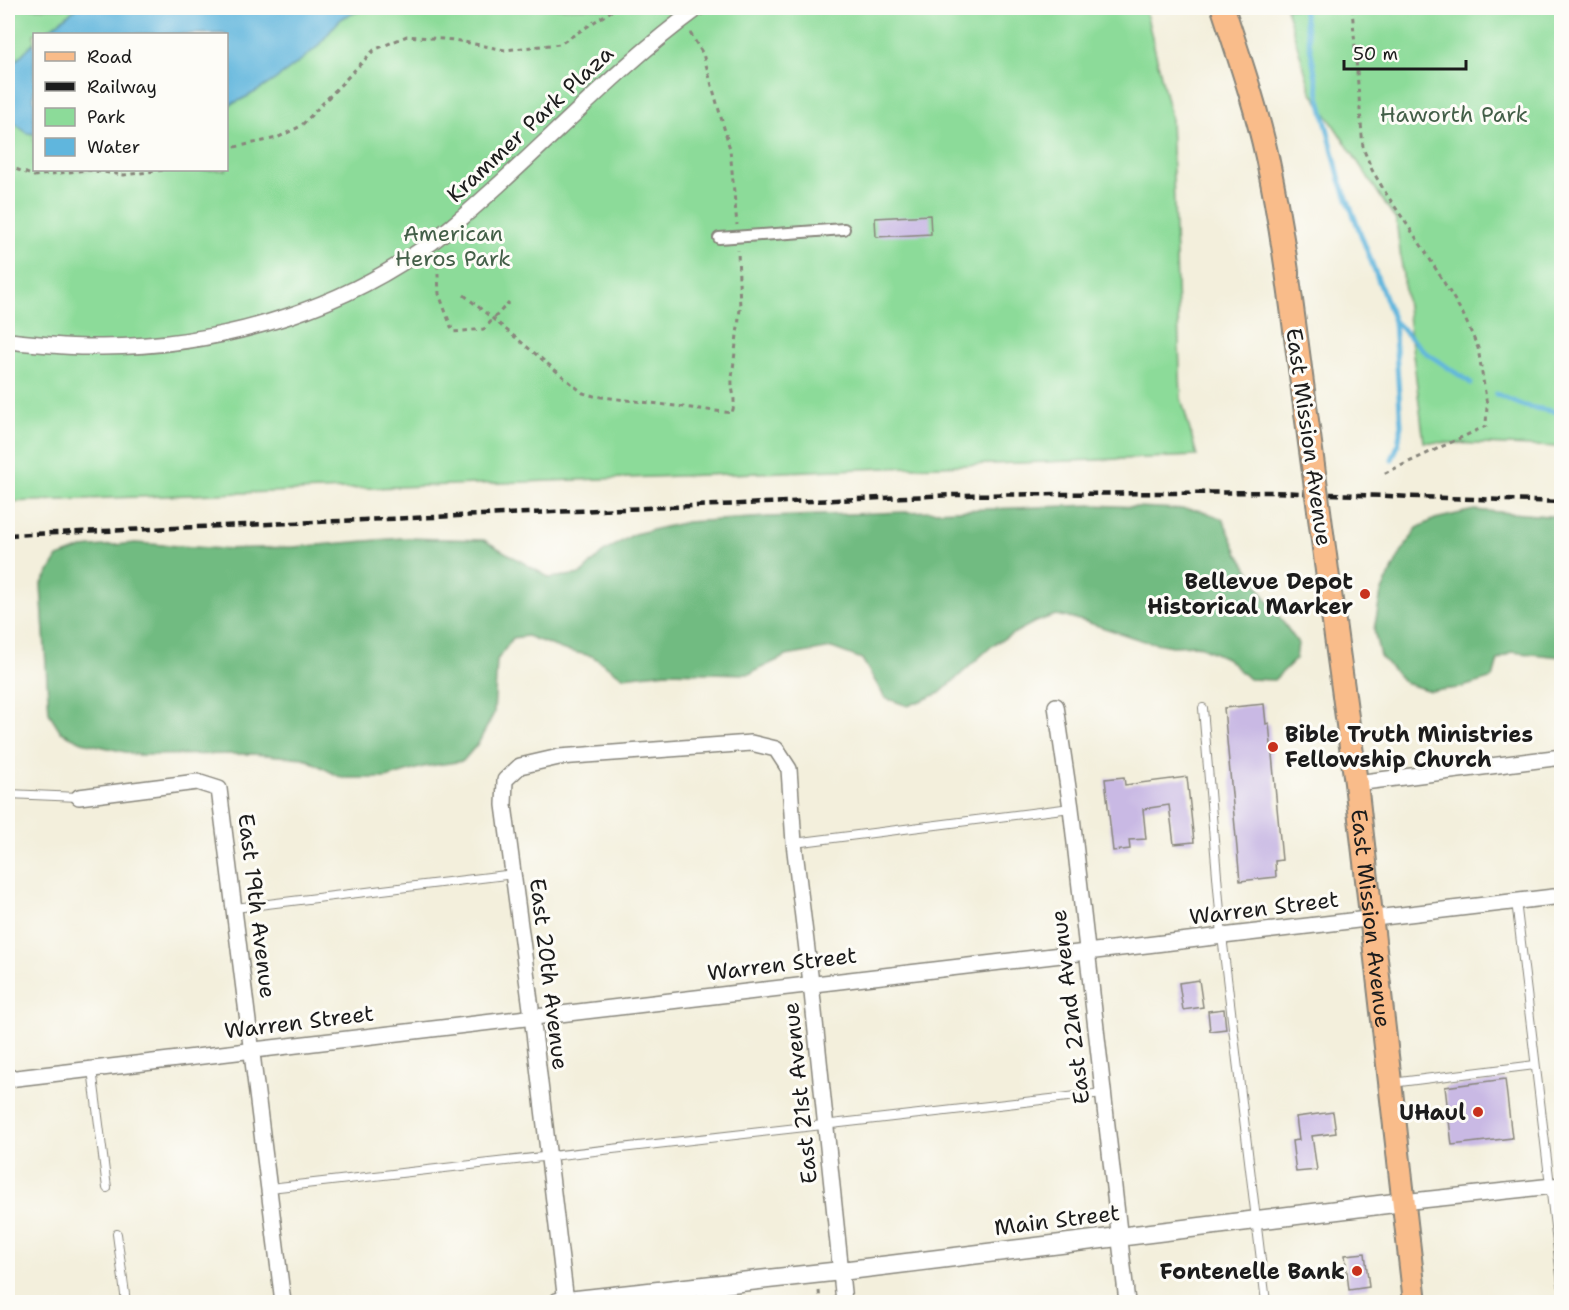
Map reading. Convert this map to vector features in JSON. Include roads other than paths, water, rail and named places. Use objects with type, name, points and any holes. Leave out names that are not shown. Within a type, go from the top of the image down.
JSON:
[{"type":"main road","name":"East Mission Avenue","points":[[1223,8],[1253,101],[1267,156],[1288,273],[1356,783],[1415,1302]]},
{"type":"street","name":"Krammer Park Plaza","points":[[8,341],[102,347],[182,341],[258,326],[348,292],[390,271],[429,244],[482,200],[651,42],[698,8]]},
{"type":"street","points":[[719,238],[844,229]]},
{"type":"street","name":"East 22nd Avenue","points":[[1056,706],[1071,808],[1127,1302]]},
{"type":"street","name":"East 21st Avenue","points":[[629,752],[751,743],[776,749],[789,769],[794,843],[844,1302]]},
{"type":"street","name":"East 20th Avenue","points":[[563,1302],[549,1157],[504,804],[505,780],[520,766],[540,761],[560,757],[629,752]]},
{"type":"street","points":[[1356,783],[1562,757]]},
{"type":"street","name":"East 19th Avenue","points":[[79,797],[197,782],[219,789],[283,1302]]},
{"type":"street","name":"Warren Street","points":[[8,1079],[1562,896]]},
{"type":"street","name":"Main Street","points":[[563,1302],[1555,1186]]},
{"type":"lane","points":[[1203,708],[1222,936],[1266,1302]]},
{"type":"lane","points":[[8,795],[79,797]]},
{"type":"lane","points":[[794,843],[1071,808]]},
{"type":"lane","points":[[234,908],[514,874]]},
{"type":"lane","points":[[1516,901],[1535,1065],[1555,1186],[1562,1285]]},
{"type":"lane","points":[[1390,1083],[1535,1065]]},
{"type":"lane","points":[[92,1069],[107,1188]]},
{"type":"lane","points":[[270,1188],[1103,1093]]},
{"type":"lane","points":[[117,1234],[126,1302]]},
{"type":"water","points":[[77,8],[370,8],[343,18],[316,48],[274,81],[228,106],[228,33],[44,33]]},
{"type":"water","points":[[33,43],[33,134],[27,133],[8,118],[9,68]]},
{"type":"waterway","points":[[1303,8],[1319,95],[1340,180],[1394,321],[1401,425],[1398,445],[1392,459]]},
{"type":"waterway","points":[[1394,321],[1425,352],[1471,383]]},
{"type":"waterway","points":[[1496,394],[1524,406],[1562,413]]},
{"type":"railway","points":[[8,535],[954,495],[1272,492],[1562,502]]},
{"type":"place","name":"Bellevue Depot Historical Marker","points":[[1365,594]]},
{"type":"place","name":"Bible Truth Ministries Fellowship Church","points":[[1273,747]]},
{"type":"place","name":"UHaul","points":[[1478,1112]]},
{"type":"place","name":"Fontenelle Bank","points":[[1357,1271]]},
{"type":"park label","name":"Haworth Park","points":[[1454,114]]},
{"type":"park label","name":"American Heros Park","points":[[453,246]]}]
